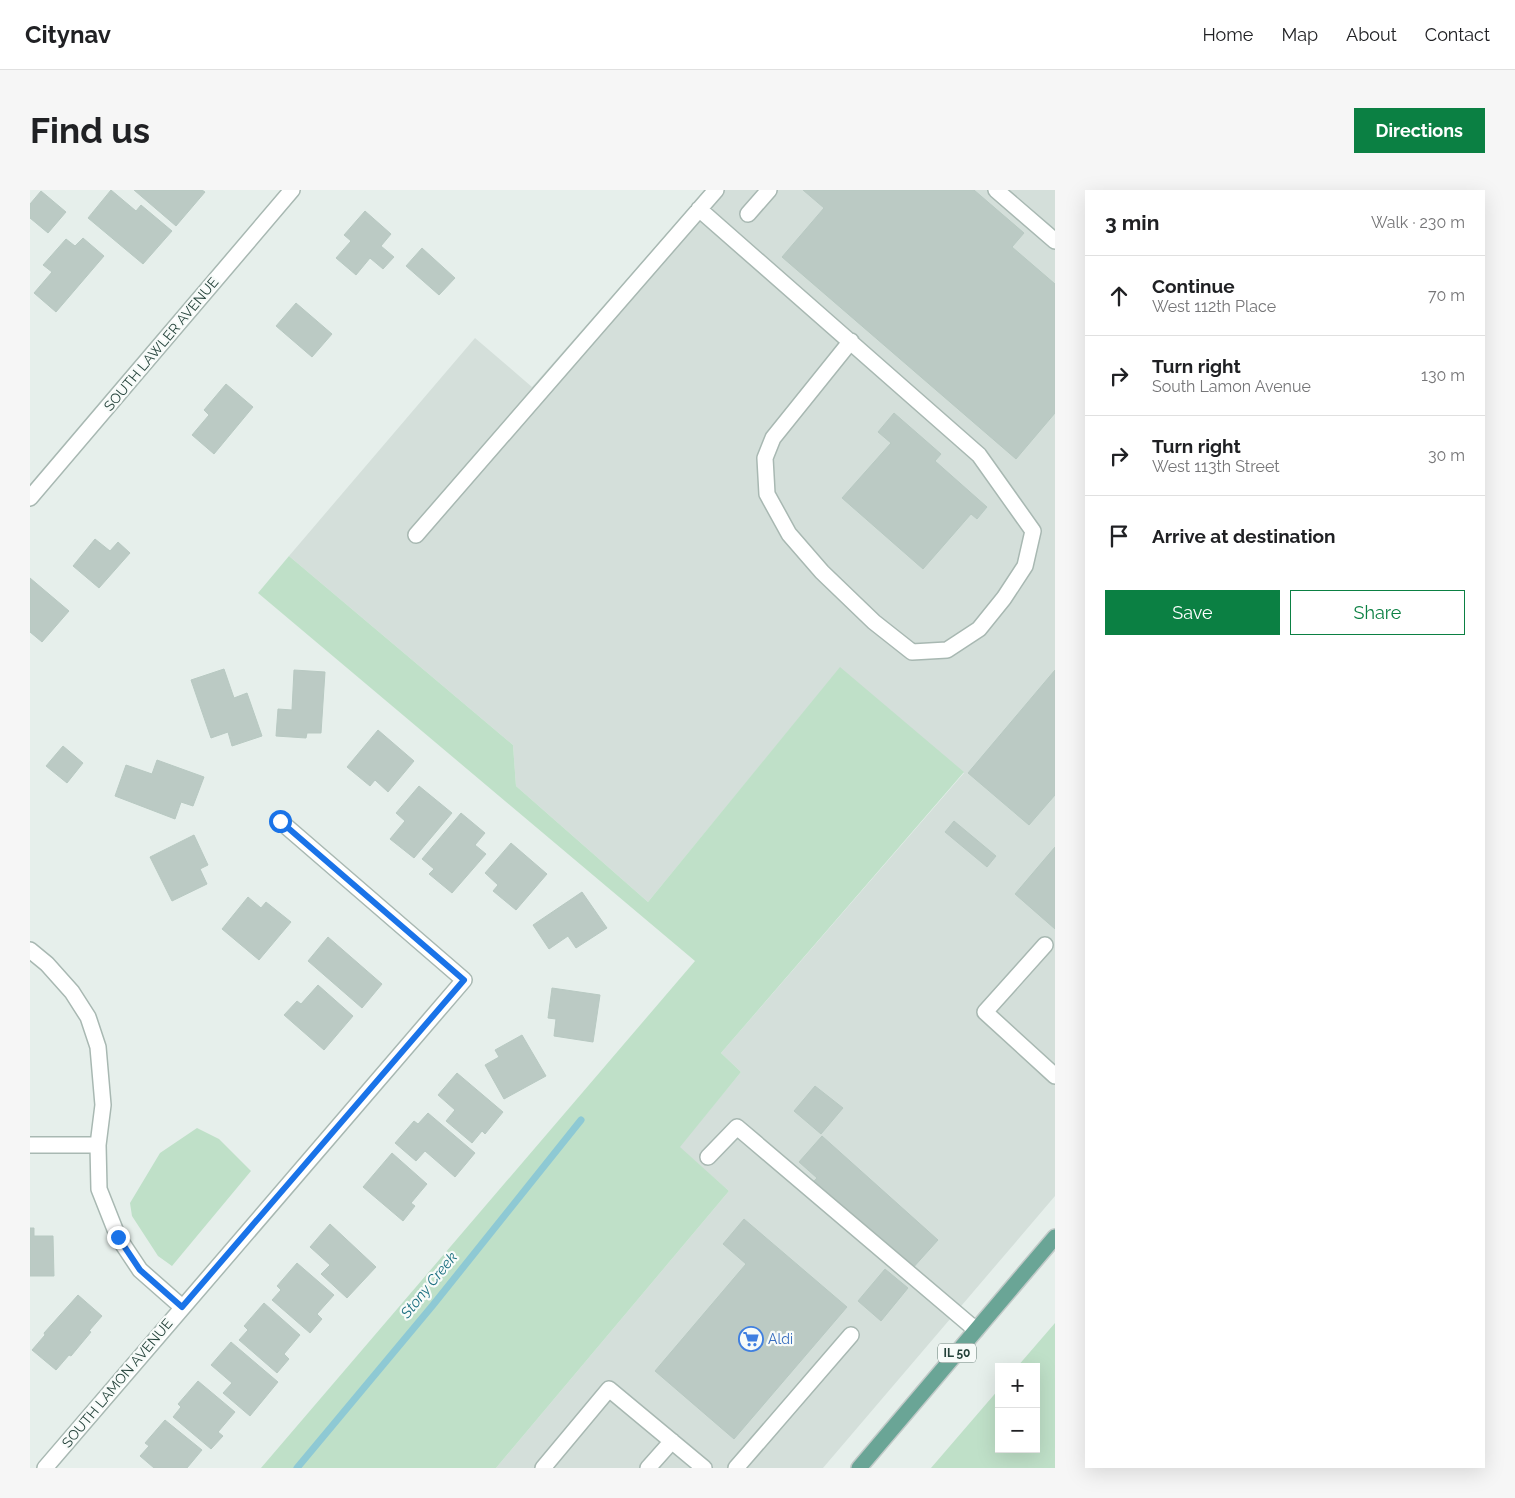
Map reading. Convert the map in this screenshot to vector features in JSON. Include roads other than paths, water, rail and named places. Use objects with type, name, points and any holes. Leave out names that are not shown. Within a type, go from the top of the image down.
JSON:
[{"type":"main road","name":"IL 50","points":[[859,1468],[1055,1237]]},
{"type":"street","name":"SOUTH LAWLER AVENUE","points":[[30,498],[292,190]]},
{"type":"street","points":[[416,535],[716,190]]},
{"type":"street","points":[[748,214],[769,190]]},
{"type":"street","points":[[996,190],[1052,232]]},
{"type":"street","points":[[700,209],[851,341],[979,455],[1032,531],[1025,566],[1004,598],[979,629],[947,650],[912,652],[874,622],[822,572],[789,534],[767,494],[765,458],[772,438],[851,341]]},
{"type":"street","name":"SOUTH LAMON AVENUE","points":[[45,1468],[464,980],[280,821]]},
{"type":"street","points":[[1045,945],[985,1012],[1055,1076]]},
{"type":"street","points":[[30,950],[47,964],[72,992],[88,1017],[98,1047],[104,1105],[98,1145],[99,1189],[118,1237],[140,1270],[182,1307]]},
{"type":"street","points":[[708,1158],[737,1127],[976,1330]]},
{"type":"street","points":[[30,1145],[98,1145]]},
{"type":"street","points":[[736,1468],[851,1335]]},
{"type":"street","points":[[543,1468],[609,1389],[704,1468]]},
{"type":"street","points":[[648,1468],[672,1441]]},
{"type":"waterway","name":"Stony Creek","points":[[297,1468],[433,1305],[581,1120]]},
{"type":"place","name":"Aldi","points":[[751,1339]]}]
